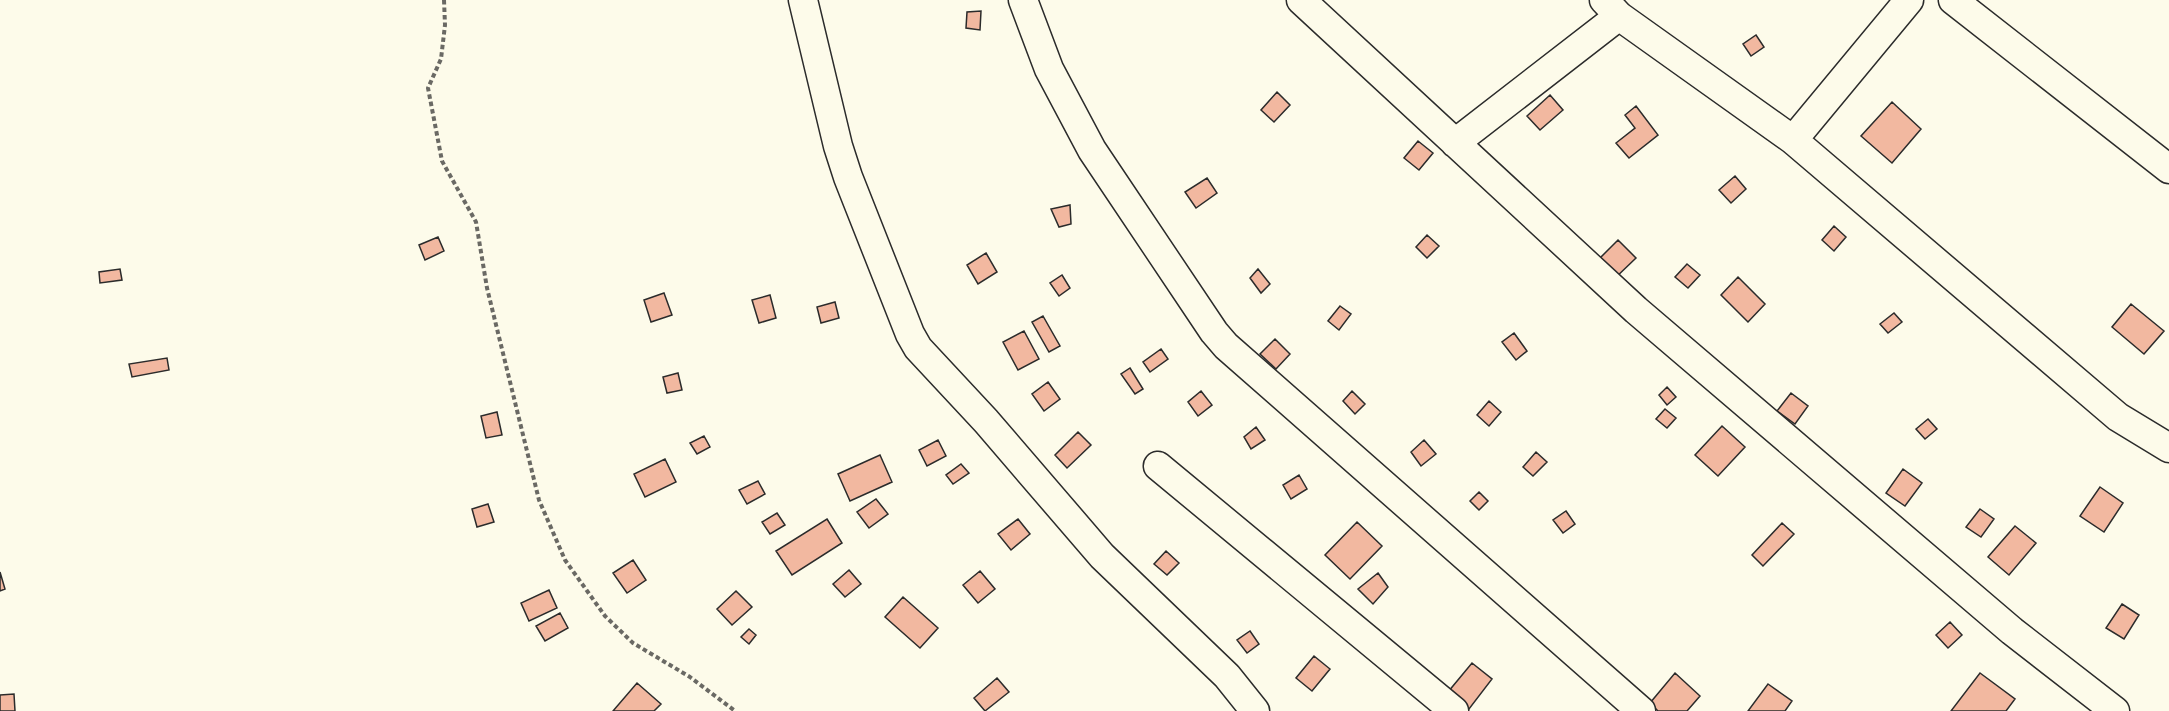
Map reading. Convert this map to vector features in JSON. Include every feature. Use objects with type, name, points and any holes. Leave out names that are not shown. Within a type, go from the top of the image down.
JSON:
[{"type":"street","points":[[803,0],[838,146],[848,177],[910,334],[918,348],[986,422],[1102,556],[1227,676],[1255,711]]},
{"type":"street","points":[[1023,0],[1049,69],[1092,150],[1214,332],[1226,346],[1641,711]]},
{"type":"street","points":[[1301,0],[1636,310],[2012,631],[2115,711]]},
{"type":"street","points":[[1794,140],[1909,0]]},
{"type":"street","points":[[1953,0],[2169,169]]},
{"type":"street","points":[[1455,143],[1612,8],[1794,140],[2118,417],[2169,448]]},
{"type":"street","points":[[1158,466],[1454,711]]},
{"type":"path","points":[[444,0],[446,25],[441,59],[428,88],[442,161],[476,222],[487,288],[539,500],[565,560],[605,616],[633,643],[690,676],[735,711]]},
{"type":"building","points":[[981,11],[980,30],[966,28],[967,12]]},
{"type":"building","points":[[1756,35],[1764,47],[1751,56],[1743,44]]},
{"type":"building","points":[[1277,92],[1290,105],[1274,122],[1261,110]]},
{"type":"building","points":[[1550,95],[1563,110],[1540,130],[1527,116]]},
{"type":"building","points":[[1892,102],[1921,129],[1892,163],[1861,136]]},
{"type":"building","points":[[1636,106],[1658,135],[1629,158],[1616,143],[1635,128],[1625,115]]},
{"type":"building","points":[[1418,141],[1433,153],[1419,170],[1404,158]]},
{"type":"building","points":[[1735,176],[1746,189],[1731,203],[1719,190]]},
{"type":"building","points":[[1207,178],[1217,193],[1196,208],[1185,192]]},
{"type":"building","points":[[1070,205],[1071,224],[1059,227],[1051,209]]},
{"type":"building","points":[[1834,226],[1846,237],[1834,251],[1822,240]]},
{"type":"building","points":[[1427,235],[1439,246],[1427,258],[1416,247]]},
{"type":"building","points":[[438,237],[444,251],[425,260],[419,245]]},
{"type":"building","points":[[1618,240],[1636,258],[1612,281],[1594,264]]},
{"type":"building","points":[[986,253],[997,272],[978,284],[967,265]]},
{"type":"building","points":[[1687,264],[1700,275],[1688,288],[1675,277]]},
{"type":"building","points":[[120,269],[122,280],[100,283],[99,272]]},
{"type":"building","points":[[1258,269],[1270,284],[1261,293],[1250,278]]},
{"type":"building","points":[[1062,275],[1070,288],[1059,296],[1050,283]]},
{"type":"building","points":[[1738,277],[1765,304],[1748,322],[1721,295]]},
{"type":"building","points":[[664,293],[672,315],[651,322],[644,300]]},
{"type":"building","points":[[770,295],[776,318],[759,323],[752,300]]},
{"type":"building","points":[[835,302],[839,318],[821,323],[817,307]]},
{"type":"building","points":[[2131,304],[2164,331],[2144,354],[2112,327]]},
{"type":"building","points":[[1340,306],[1351,314],[1339,330],[1328,321]]},
{"type":"building","points":[[1894,313],[1902,322],[1888,333],[1880,324]]},
{"type":"building","points":[[1043,316],[1060,346],[1049,352],[1032,322]]},
{"type":"building","points":[[1024,331],[1039,359],[1018,370],[1003,342]]},
{"type":"building","points":[[1514,333],[1527,351],[1516,360],[1502,342]]},
{"type":"building","points":[[1275,339],[1290,354],[1276,369],[1260,354]]},
{"type":"building","points":[[1161,349],[1168,359],[1150,372],[1143,362]]},
{"type":"building","points":[[167,358],[169,370],[132,377],[129,364]]},
{"type":"building","points":[[1130,368],[1143,389],[1135,394],[1121,374]]},
{"type":"building","points":[[678,373],[682,390],[667,393],[663,377]]},
{"type":"building","points":[[1048,382],[1060,399],[1044,411],[1032,394]]},
{"type":"building","points":[[1667,387],[1676,397],[1667,405],[1659,395]]},
{"type":"building","points":[[1201,391],[1212,405],[1198,416],[1188,402]]},
{"type":"building","points":[[1352,391],[1365,404],[1355,414],[1343,401]]},
{"type":"building","points":[[1791,393],[1808,406],[1795,424],[1777,411]]},
{"type":"building","points":[[1489,401],[1501,412],[1489,426],[1477,415]]},
{"type":"building","points":[[1665,409],[1676,418],[1667,428],[1656,419]]},
{"type":"building","points":[[497,412],[502,435],[486,438],[481,416]]},
{"type":"building","points":[[1928,419],[1937,429],[1925,439],[1916,429]]},
{"type":"building","points":[[1722,426],[1745,447],[1718,476],[1695,455]]},
{"type":"building","points":[[1256,427],[1265,440],[1251,449],[1244,437]]},
{"type":"building","points":[[1078,432],[1091,445],[1067,468],[1055,455]]},
{"type":"building","points":[[704,436],[710,447],[697,454],[690,443]]},
{"type":"building","points":[[938,440],[946,456],[927,466],[919,450]]},
{"type":"building","points":[[1424,440],[1436,454],[1421,466],[1411,452]]},
{"type":"building","points":[[1536,452],[1547,462],[1533,476],[1523,467]]},
{"type":"building","points":[[880,455],[892,482],[850,501],[838,474]]},
{"type":"building","points":[[665,459],[676,482],[645,497],[634,474]]},
{"type":"building","points":[[961,464],[969,473],[953,484],[946,475]]},
{"type":"building","points":[[1903,469],[1922,483],[1905,506],[1886,493]]},
{"type":"building","points":[[1299,475],[1307,489],[1291,499],[1283,485]]},
{"type":"building","points":[[758,481],[765,494],[747,504],[739,490]]},
{"type":"building","points":[[2100,487],[2123,503],[2104,532],[2080,516]]},
{"type":"building","points":[[1479,492],[1488,501],[1479,510],[1470,501]]},
{"type":"building","points":[[876,499],[888,514],[869,528],[857,512]]},
{"type":"building","points":[[488,504],[494,522],[477,527],[472,509]]},
{"type":"building","points":[[1980,509],[1994,519],[1981,537],[1966,527]]},
{"type":"building","points":[[1566,511],[1575,524],[1563,533],[1553,520]]},
{"type":"building","points":[[777,513],[785,525],[770,534],[762,522]]},
{"type":"building","points":[[827,519],[842,543],[792,575],[776,551]]},
{"type":"building","points":[[1018,519],[1030,534],[1011,550],[998,534]]},
{"type":"building","points":[[1357,522],[1382,546],[1350,579],[1325,555]]},
{"type":"building","points":[[1782,523],[1794,534],[1763,566],[1752,555]]},
{"type":"building","points":[[2015,526],[2036,543],[2009,575],[1988,557]]},
{"type":"building","points":[[1166,551],[1179,563],[1167,575],[1154,564]]},
{"type":"building","points":[[633,560],[646,580],[627,593],[613,573]]},
{"type":"building","points":[[849,570],[861,584],[845,597],[833,584]]},
{"type":"building","points":[[980,571],[995,589],[978,603],[963,585]]},
{"type":"building","points":[[0,572],[5,589],[0,591]]},
{"type":"building","points":[[1378,573],[1388,587],[1373,604],[1358,589]]},
{"type":"building","points":[[549,590],[557,608],[529,621],[521,603]]},
{"type":"building","points":[[736,591],[752,607],[732,625],[717,609]]},
{"type":"building","points":[[903,597],[938,628],[920,648],[885,617]]},
{"type":"building","points":[[2122,604],[2139,615],[2124,639],[2106,628]]},
{"type":"building","points":[[560,613],[568,628],[545,641],[536,626]]},
{"type":"building","points":[[1950,622],[1962,635],[1948,648],[1936,635]]},
{"type":"building","points":[[749,629],[756,635],[749,644],[741,637]]},
{"type":"building","points":[[1250,631],[1259,644],[1247,653],[1237,640]]},
{"type":"building","points":[[1314,656],[1330,669],[1312,691],[1296,678]]},
{"type":"building","points":[[1472,663],[1492,679],[1469,709],[1448,692]]},
{"type":"building","points":[[1675,673],[1700,696],[1687,711],[1658,711],[1650,703]]},
{"type":"building","points":[[1980,673],[2015,699],[2006,711],[1951,711]]},
{"type":"building","points":[[997,678],[1009,692],[985,711],[974,698]]},
{"type":"building","points":[[637,683],[661,704],[654,711],[613,711]]},
{"type":"building","points":[[1768,684],[1792,701],[1785,711],[1748,711]]},
{"type":"building","points":[[14,694],[15,711],[0,711],[0,695]]}]
